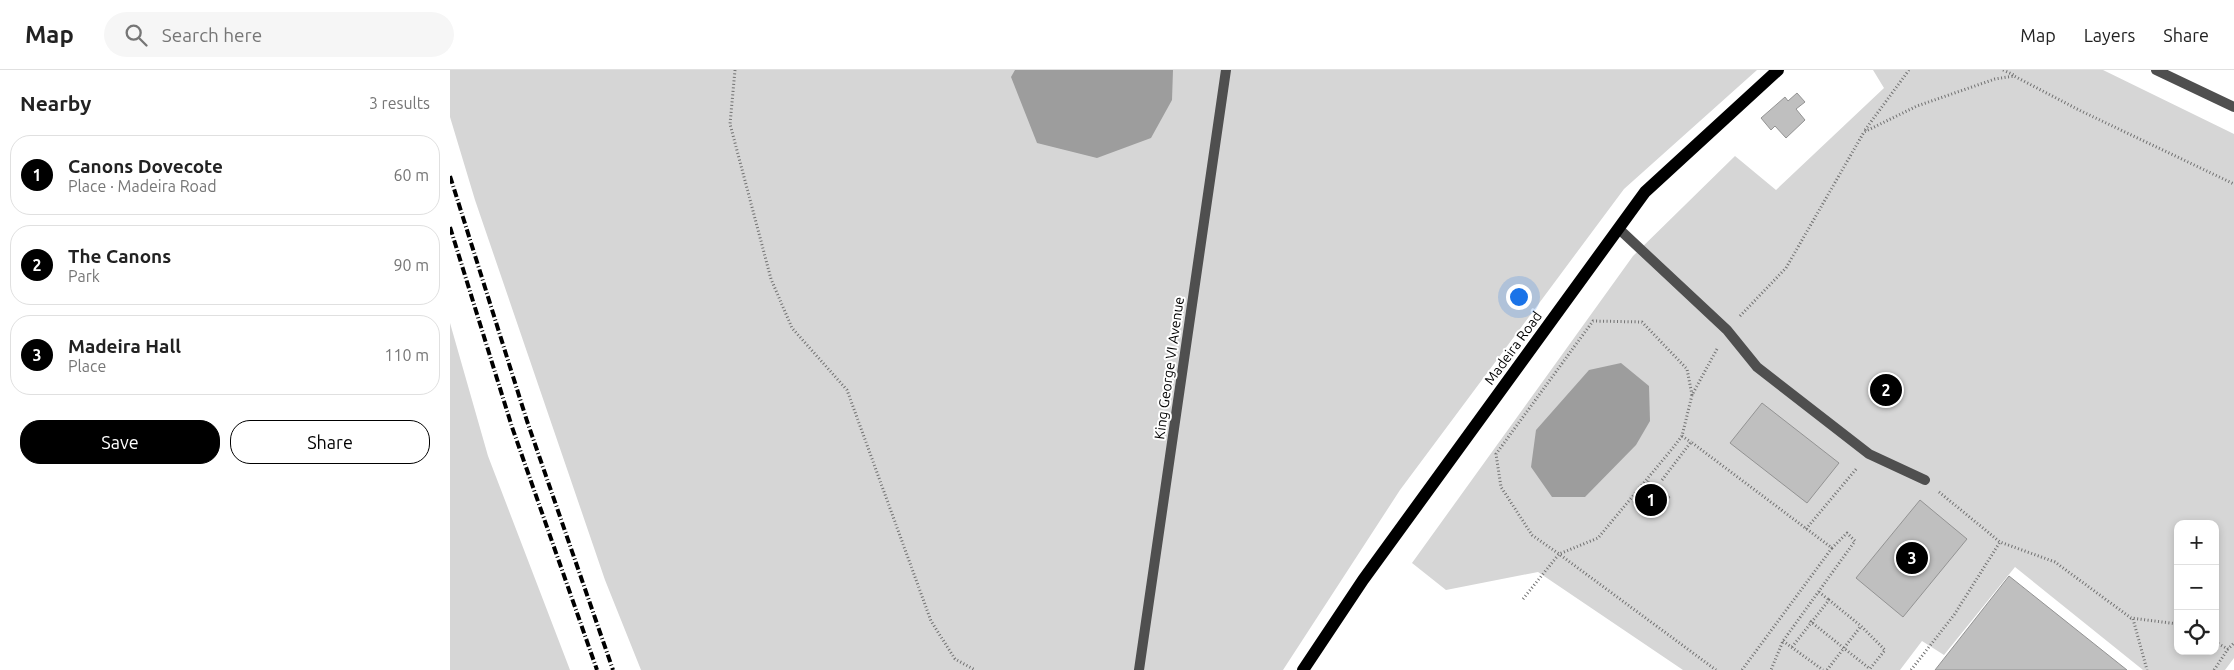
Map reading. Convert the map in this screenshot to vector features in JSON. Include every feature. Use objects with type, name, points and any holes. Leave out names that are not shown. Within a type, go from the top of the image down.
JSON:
[{"type":"main road","name":"Madeira Road","points":[[1303,670],[1363,580],[1646,192],[1778,70]]},
{"type":"street","name":"King George VI Avenue","points":[[1139,670],[1226,70]]},
{"type":"street","points":[[2156,70],[2234,107]]},
{"type":"street","points":[[1619,229],[1727,330],[1757,367],[1869,454],[1925,480]]},
{"type":"path","points":[[735,70],[730,124],[771,279],[792,328],[847,390],[931,621],[956,659],[975,670]]},
{"type":"path","points":[[1523,599],[1558,554],[1598,538],[1682,436],[1692,395],[1727,330],[1786,268],[1864,132],[1909,70]]},
{"type":"path","points":[[2003,70],[2080,110],[2234,184]]},
{"type":"path","points":[[1864,132],[1917,106],[1995,79],[2014,76]]},
{"type":"path","points":[[1692,395],[1687,369],[1642,322],[1593,321],[1496,454],[1501,487],[1532,535],[1716,670]]},
{"type":"path","points":[[1682,436],[1832,548]]},
{"type":"path","points":[[1662,480],[1691,442]]},
{"type":"path","points":[[1806,529],[1869,454]]},
{"type":"path","points":[[1925,480],[2000,542],[2055,562],[2133,619],[2174,624]]},
{"type":"path","points":[[1742,670],[1832,548],[1846,533],[1856,541],[1783,641],[1771,670]]},
{"type":"path","points":[[1911,670],[1954,615],[2000,542]]},
{"type":"path","points":[[1810,621],[1845,648],[1869,670],[1885,650],[1861,626],[1819,592]]},
{"type":"path","points":[[1792,647],[1810,621],[1829,600]]},
{"type":"path","points":[[2133,619],[2147,670]]},
{"type":"path","points":[[1827,670],[1861,626]]},
{"type":"path","points":[[1783,641],[1823,670]]},
{"type":"path","points":[[2214,670],[2234,643]]},
{"type":"path","points":[[2219,644],[2228,649]]},
{"type":"shaded area","points":[[450,70],[1757,70],[1624,189],[1400,490],[1283,670],[641,670],[605,580],[475,200],[450,117]]},
{"type":"shaded area","points":[[1015,70],[1173,70],[1172,100],[1151,138],[1097,158],[1037,143],[1011,77]]},
{"type":"shaded area","points":[[1873,70],[2103,70],[2234,134],[2234,658],[2225,670],[2143,670],[2015,567],[1944,655],[1922,641],[1900,670],[1683,670],[1538,572],[1446,590],[1412,563],[1633,256],[1735,156],[1776,190],[1884,88]]},
{"type":"shaded area","points":[[450,323],[488,456],[570,670],[450,670]]},
{"type":"shaded area","points":[[1621,363],[1649,386],[1650,421],[1636,445],[1585,497],[1552,497],[1531,467],[1536,430],[1589,370]]},
{"type":"building","points":[[1797,93],[1805,102],[1796,109],[1805,120],[1786,138],[1775,126],[1771,130],[1761,118],[1785,97],[1788,101]]},
{"type":"building","points":[[1762,403],[1839,463],[1807,503],[1730,443]]},
{"type":"building","points":[[1648,481],[1670,497],[1655,516],[1633,502]]},
{"type":"building","points":[[1920,500],[1967,539],[1903,617],[1856,578]]},
{"type":"building","points":[[2009,576],[2127,670],[1935,670]]},
{"type":"railway","points":[[450,176],[527,421],[613,670]]},
{"type":"railway","points":[[450,227],[512,427],[597,670]]},
{"type":"place","name":"The Canons","points":[[1886,390]]},
{"type":"place","name":"Canons Dovecote","points":[[1651,500]]},
{"type":"place","name":"Madeira Hall","points":[[1912,558]]}]
